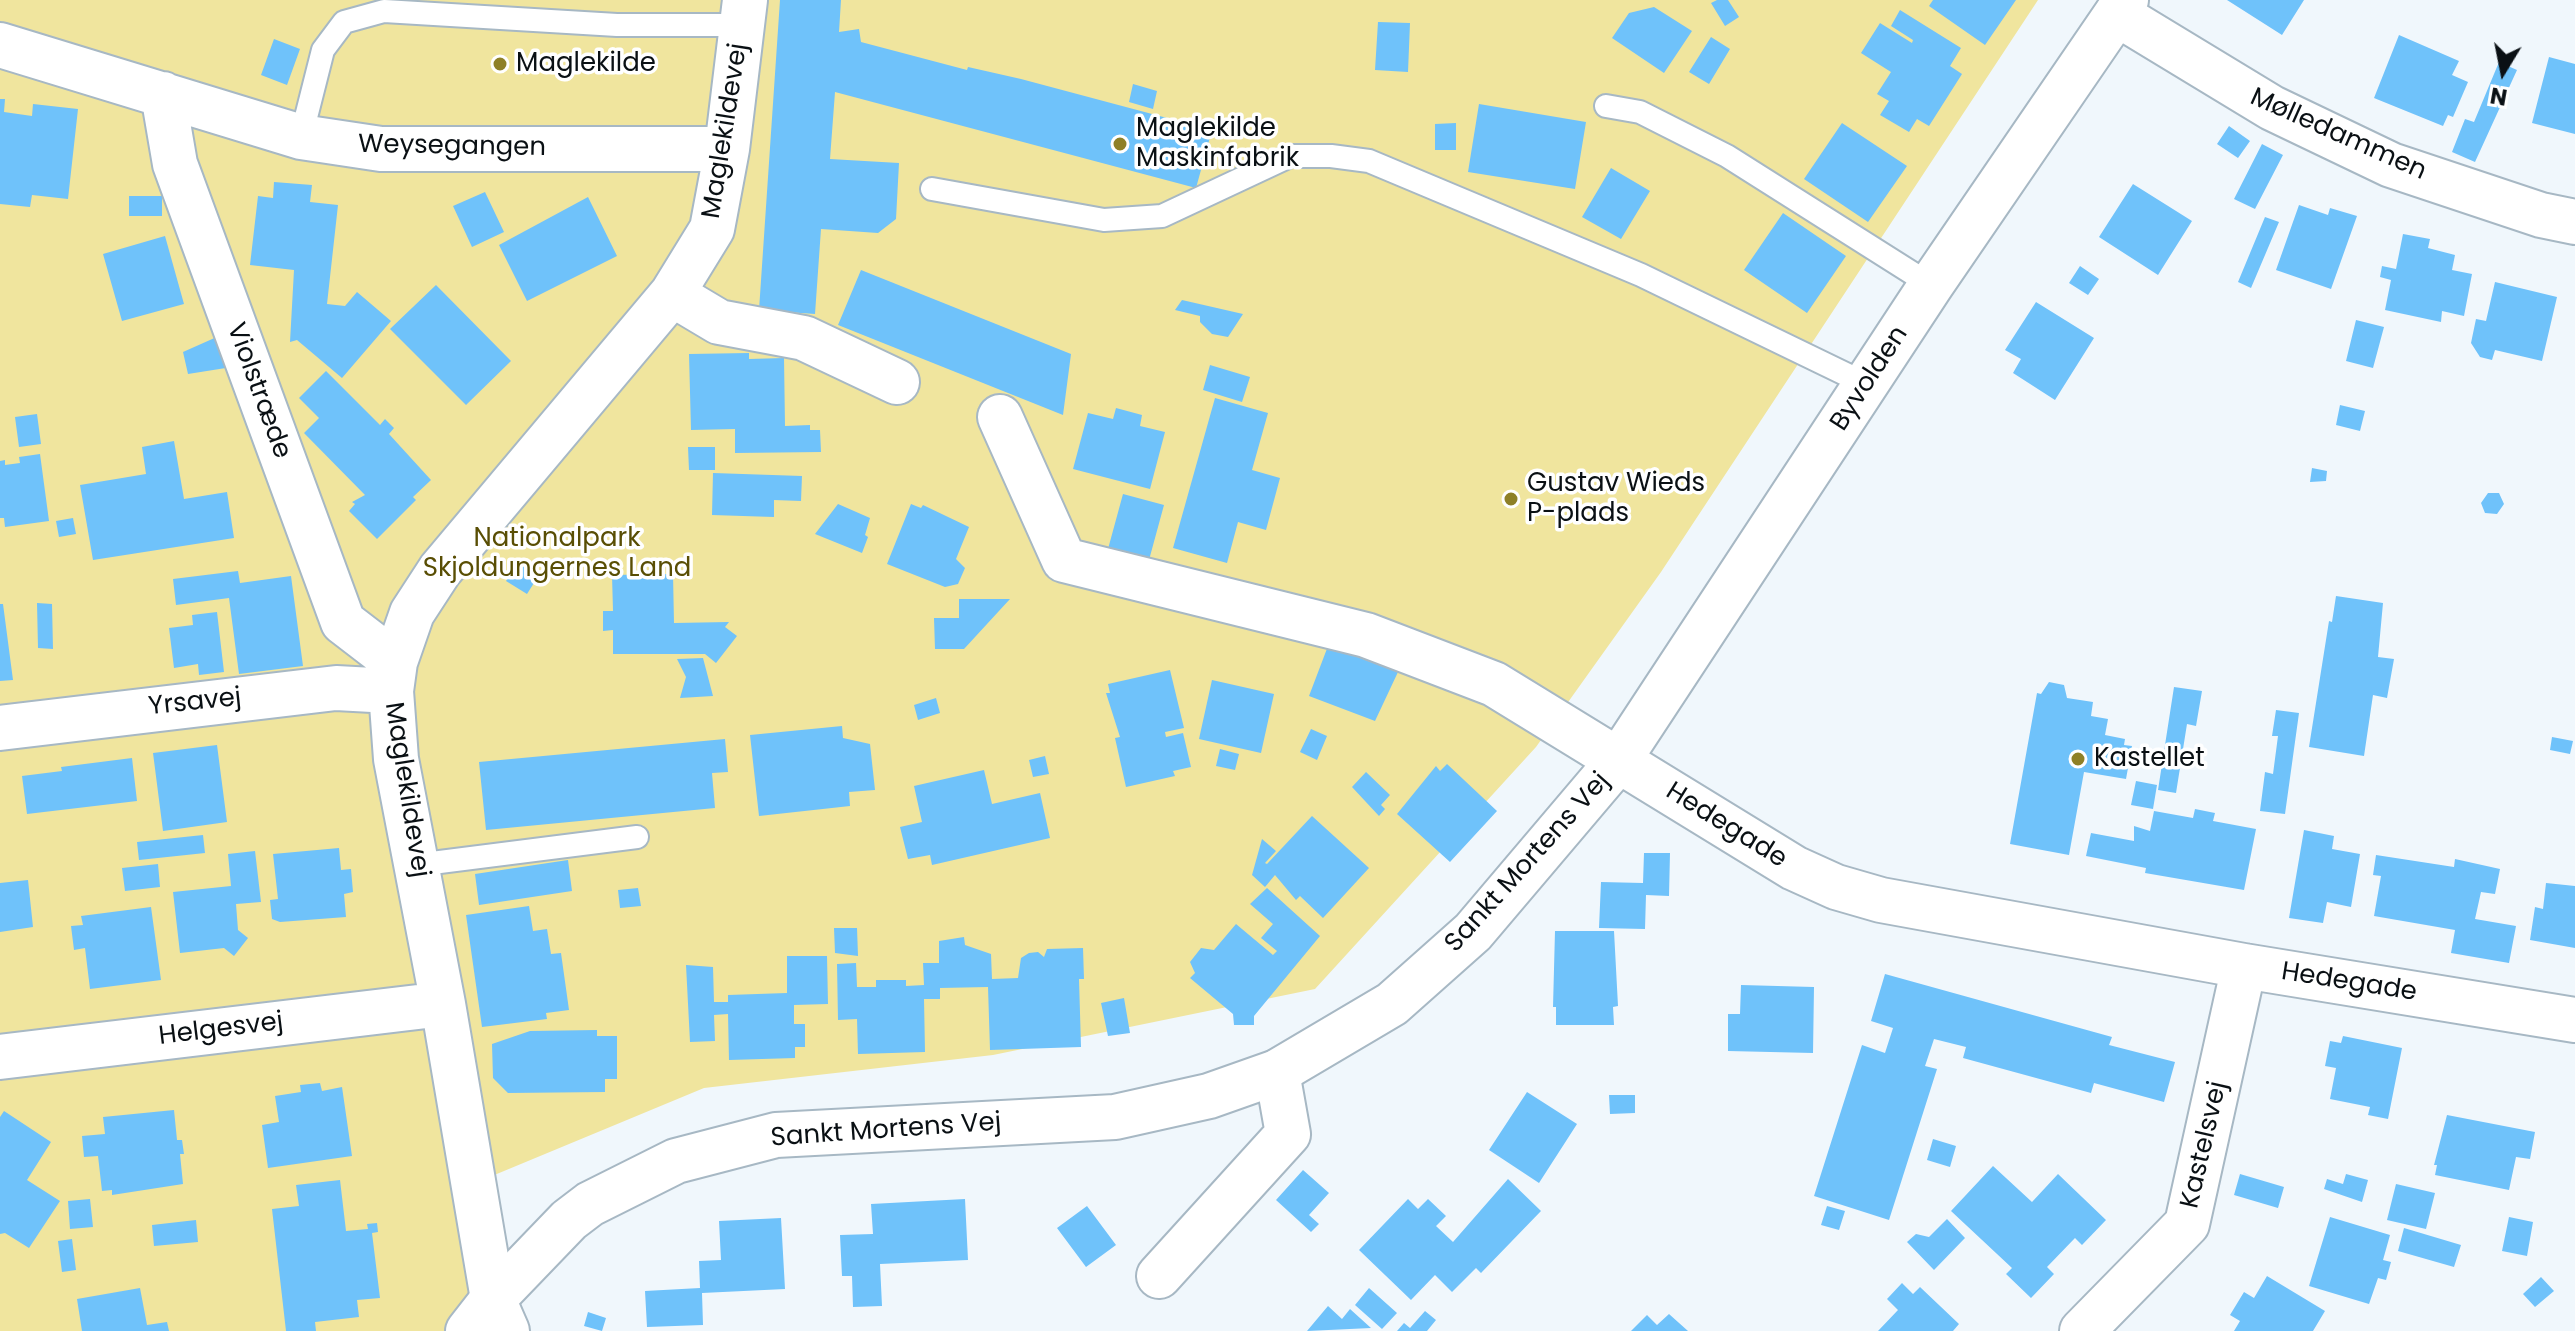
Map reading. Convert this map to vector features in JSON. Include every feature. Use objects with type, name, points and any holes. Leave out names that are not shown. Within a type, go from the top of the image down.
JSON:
[{"type":"street","name":"Mølledammen","points":[[2122,7],[2272,108],[2391,165],[2541,215],[2575,222]]},
{"type":"street","name":"Byvolden","points":[[1618,761],[1931,285],[2122,7]]},
{"type":"street","name":"Maglekildevej","points":[[489,1320],[443,1004],[396,759],[393,676],[412,613],[440,570],[672,294],[712,229],[727,149],[743,13]]},
{"type":"street","name":"Weysegangen","points":[[0,45],[301,137],[381,149],[727,149]]},
{"type":"street","name":"Violstræde","points":[[163,94],[175,164],[343,622],[393,676]]},
{"type":"street","points":[[672,294],[719,322],[804,338],[897,382]]},
{"type":"street","name":"Hedegade","points":[[1000,417],[1064,560],[1366,635],[1494,684],[1794,868],[1836,887],[1881,900],[2244,966],[2575,1020]]},
{"type":"street","name":"Yrsavej","points":[[0,728],[336,688],[393,676]]},
{"type":"street","name":"Sankt Mortens Vej","points":[[489,1320],[569,1220],[590,1204],[676,1161],[776,1135],[1115,1117],[1209,1096],[1277,1072],[1392,1004],[1473,932],[1618,761]]},
{"type":"street","name":"Kastelsvej","points":[[2082,1331],[2187,1224],[2244,966]]},
{"type":"street","name":"Helgesvej","points":[[0,1057],[443,1004]]},
{"type":"street","points":[[1159,1276],[1288,1134],[1277,1072]]},
{"type":"lane","points":[[301,137],[323,50],[344,22],[384,11],[617,25],[743,13]]},
{"type":"lane","points":[[1606,106],[1640,112],[1727,156],[1931,285]]},
{"type":"lane","points":[[932,189],[1104,220],[1162,216],[1290,156],[1331,156],[1369,161],[1641,275],[1866,384]]},
{"type":"lane","points":[[416,865],[637,837]]},
{"type":"green space","name":"Nationalpark Skjoldungernes Land","points":[[0,0],[2038,0],[1661,572],[1536,747],[1315,989],[993,1055],[704,1088],[451,1193],[484,1331],[0,1331]]},
{"type":"building","name":"Maglekilde Maskinfabrik","points":[[780,0],[841,0],[839,32],[859,29],[861,42],[967,70],[968,67],[1021,79],[1212,130],[1196,188],[835,92],[830,159],[899,163],[896,219],[878,233],[821,229],[815,314],[759,310]]},
{"type":"building","points":[[1728,0],[1739,17],[1725,26],[1711,3]]},
{"type":"building","points":[[1933,0],[2016,0],[1985,45],[1929,6]]},
{"type":"building","points":[[2227,0],[2304,0],[2282,35]]},
{"type":"building","points":[[1654,7],[1692,31],[1664,73],[1612,38],[1629,13]]},
{"type":"building","points":[[1900,10],[1961,48],[1950,66],[1962,74],[1929,126],[1917,119],[1909,132],[1880,115],[1889,101],[1877,94],[1891,72],[1861,53],[1880,23],[1912,43],[1913,40],[1891,26]]},
{"type":"building","points":[[1378,22],[1410,23],[1408,72],[1375,70]]},
{"type":"building","points":[[2399,35],[2459,61],[2452,75],[2468,82],[2453,117],[2448,115],[2443,126],[2374,98]]},
{"type":"building","points":[[1711,37],[1730,49],[1709,84],[1689,72]]},
{"type":"building","points":[[274,39],[300,49],[287,85],[261,75]]},
{"type":"building","points":[[2549,57],[2575,64],[2575,134],[2532,123]]},
{"type":"building","points":[[2499,62],[2517,70],[2475,162],[2452,152],[2465,119],[2474,122]]},
{"type":"building","points":[[1133,84],[1157,91],[1153,109],[1129,102]]},
{"type":"building","points":[[0,99],[5,99],[4,112],[32,116],[33,104],[78,109],[68,199],[32,195],[30,207],[0,204]]},
{"type":"building","points":[[1479,104],[1586,122],[1575,189],[1468,172]]},
{"type":"building","points":[[1456,123],[1456,150],[1435,150],[1435,124]]},
{"type":"building","points":[[1842,123],[1907,166],[1868,222],[1804,179]]},
{"type":"building","points":[[2229,126],[2250,141],[2238,158],[2217,144]]},
{"type":"building","points":[[2262,144],[2283,155],[2255,209],[2234,199]]},
{"type":"building","points":[[1611,168],[1650,191],[1621,239],[1582,217]]},
{"type":"building","points":[[274,182],[312,185],[310,202],[338,205],[327,304],[345,306],[357,292],[391,321],[342,378],[297,340],[290,342],[294,270],[250,265],[258,196],[273,198]]},
{"type":"building","points":[[2133,184],[2192,221],[2158,275],[2099,237]]},
{"type":"building","points":[[485,192],[504,232],[472,247],[453,206]]},
{"type":"building","points":[[129,196],[162,196],[162,216],[129,216]]},
{"type":"building","points":[[588,197],[617,256],[527,301],[499,245]]},
{"type":"building","points":[[2299,205],[2328,215],[2330,208],[2357,216],[2331,289],[2276,270]]},
{"type":"building","points":[[1783,213],[1846,256],[1807,313],[1744,270]]},
{"type":"building","points":[[2265,217],[2279,222],[2251,288],[2238,282]]},
{"type":"building","points":[[2403,234],[2430,239],[2428,248],[2455,255],[2452,270],[2472,274],[2464,316],[2442,311],[2441,322],[2385,310],[2391,280],[2380,277],[2382,266],[2396,269]]},
{"type":"building","points":[[165,236],[184,304],[122,321],[103,254]]},
{"type":"building","points":[[2080,266],[2099,279],[2088,295],[2069,283]]},
{"type":"building","points":[[861,270],[1071,354],[1063,415],[838,325]]},
{"type":"building","points":[[2495,282],[2557,297],[2542,361],[2495,350],[2492,360],[2480,357],[2471,343],[2476,319],[2486,321]]},
{"type":"building","points":[[436,285],[511,361],[466,405],[390,329]]},
{"type":"building","points":[[1182,300],[1243,314],[1228,337],[1212,334],[1200,322],[1200,316],[1175,310]]},
{"type":"building","points":[[2036,302],[2094,338],[2055,400],[2013,373],[2021,359],[2005,350]]},
{"type":"building","points":[[2356,320],[2384,327],[2373,368],[2346,361]]},
{"type":"building","points":[[219,336],[232,367],[188,374],[183,352]]},
{"type":"building","points":[[749,353],[749,359],[784,358],[785,426],[810,425],[810,430],[820,430],[821,452],[735,453],[735,429],[691,430],[689,354]]},
{"type":"building","points":[[1210,365],[1250,377],[1242,402],[1203,390]]},
{"type":"building","points":[[326,371],[380,425],[385,419],[394,428],[389,434],[431,480],[413,497],[416,500],[377,539],[349,511],[355,504],[352,502],[365,495],[304,433],[319,418],[299,398]]},
{"type":"building","points":[[1215,398],[1268,413],[1252,470],[1280,478],[1266,530],[1238,522],[1227,563],[1173,548]]},
{"type":"building","points":[[2340,405],[2365,411],[2360,431],[2336,425]]},
{"type":"building","points":[[1116,408],[1142,415],[1140,426],[1165,432],[1150,489],[1073,469],[1088,413],[1113,419]]},
{"type":"building","points":[[37,414],[41,444],[19,447],[15,417]]},
{"type":"building","points":[[174,441],[184,499],[227,492],[234,538],[93,560],[80,485],[146,474],[142,447]]},
{"type":"building","points":[[688,447],[715,447],[715,470],[689,470]]},
{"type":"building","points":[[40,454],[49,521],[5,527],[4,518],[0,518],[0,461],[5,460],[5,465],[20,463],[19,457]]},
{"type":"building","points":[[2312,468],[2327,471],[2326,481],[2310,482]]},
{"type":"building","points":[[713,473],[802,476],[801,501],[774,500],[774,517],[712,515]]},
{"type":"building","points":[[2488,493],[2499,493],[2504,504],[2497,514],[2485,513],[2481,503]]},
{"type":"building","points":[[1123,494],[1164,505],[1149,560],[1108,549]]},
{"type":"building","points":[[838,504],[870,518],[862,553],[815,534]]},
{"type":"building","points":[[911,504],[921,508],[923,505],[969,527],[956,559],[965,568],[958,584],[945,587],[887,564]]},
{"type":"building","points":[[73,518],[76,534],[59,537],[56,521]]},
{"type":"building","points":[[518,562],[539,575],[527,594],[506,581]]},
{"type":"building","points":[[238,571],[240,583],[291,576],[303,666],[239,674],[229,598],[176,605],[173,579]]},
{"type":"building","points":[[673,574],[674,623],[729,622],[725,627],[737,636],[716,663],[705,654],[613,654],[613,630],[603,631],[603,611],[613,611],[612,575]]},
{"type":"building","points":[[2336,596],[2383,603],[2378,657],[2394,659],[2387,698],[2373,695],[2364,756],[2309,747],[2329,621],[2332,622]]},
{"type":"building","points":[[959,599],[1010,599],[964,649],[935,649],[934,618],[959,618]]},
{"type":"building","points":[[37,603],[52,604],[53,649],[38,648]]},
{"type":"building","points":[[0,604],[3,604],[13,680],[0,681]]},
{"type":"building","points":[[217,612],[224,672],[199,675],[198,664],[174,668],[169,628],[193,625],[192,615]]},
{"type":"building","points":[[1328,646],[1398,672],[1375,721],[1309,696]]},
{"type":"building","points":[[703,658],[713,696],[680,698],[686,677],[677,659]]},
{"type":"building","points":[[1170,670],[1184,728],[1165,732],[1166,737],[1183,733],[1191,767],[1173,771],[1175,776],[1126,787],[1115,738],[1120,737],[1106,693],[1110,693],[1108,684]]},
{"type":"building","points":[[1212,680],[1274,694],[1261,753],[1199,739]]},
{"type":"building","name":"Kastellet","points":[[2049,682],[2064,685],[2067,698],[2093,702],[2091,716],[2108,719],[2105,735],[2125,739],[2124,745],[2132,746],[2126,779],[2084,772],[2069,855],[2010,844],[2037,693],[2041,694]]},
{"type":"building","points":[[2174,687],[2202,691],[2196,726],[2187,724],[2176,793],[2158,790]]},
{"type":"building","points":[[936,698],[940,713],[918,720],[914,705]]},
{"type":"building","points":[[2276,710],[2299,713],[2285,814],[2260,811],[2265,772],[2273,774],[2278,736],[2272,736]]},
{"type":"building","points":[[842,726],[843,738],[870,744],[875,790],[849,792],[850,806],[759,816],[750,735]]},
{"type":"building","points":[[1311,729],[1327,736],[1317,760],[1300,752]]},
{"type":"building","points":[[2552,737],[2573,741],[2570,754],[2550,750]]},
{"type":"building","points":[[725,739],[728,772],[712,773],[715,808],[486,830],[479,762]]},
{"type":"building","points":[[217,745],[227,822],[163,831],[153,753]]},
{"type":"building","points":[[1220,749],[1239,754],[1235,770],[1216,766]]},
{"type":"building","points":[[1045,756],[1049,774],[1033,777],[1029,760]]},
{"type":"building","points":[[132,758],[137,801],[27,814],[22,776],[62,771],[61,767]]},
{"type":"building","points":[[1447,764],[1497,811],[1450,862],[1397,814],[1436,766],[1440,771]]},
{"type":"building","points":[[984,770],[992,804],[1040,793],[1050,838],[932,865],[930,855],[908,859],[900,827],[922,822],[914,786]]},
{"type":"building","points":[[1366,772],[1390,795],[1381,805],[1385,809],[1379,816],[1352,787]]},
{"type":"building","points":[[2136,781],[2157,785],[2153,809],[2131,805]]},
{"type":"building","points":[[2195,809],[2215,813],[2213,821],[2256,829],[2244,890],[2145,873],[2146,868],[2086,856],[2091,833],[2134,841],[2134,826],[2150,831],[2154,811],[2193,818]]},
{"type":"building","points":[[1312,816],[1369,868],[1323,918],[1300,896],[1296,900],[1275,875],[1265,887],[1252,875],[1262,839],[1276,851],[1267,864]]},
{"type":"building","points":[[2304,830],[2334,836],[2332,849],[2360,854],[2351,907],[2327,902],[2323,923],[2289,918]]},
{"type":"building","points":[[203,835],[205,853],[139,860],[137,842]]},
{"type":"building","points":[[339,848],[341,870],[351,869],[353,892],[344,894],[346,917],[280,922],[272,919],[270,900],[278,899],[273,854]]},
{"type":"building","points":[[255,851],[261,902],[236,904],[238,930],[248,938],[234,956],[224,948],[180,953],[173,892],[231,886],[228,854]]},
{"type":"building","points":[[1644,853],[1670,853],[1669,896],[1646,895],[1645,929],[1599,928],[1601,882],[1643,883]]},
{"type":"building","points":[[2376,855],[2454,867],[2455,859],[2500,869],[2495,894],[2481,892],[2475,919],[2516,926],[2509,963],[2451,953],[2455,930],[2374,916],[2381,876],[2373,875]]},
{"type":"building","points":[[568,860],[572,891],[479,905],[475,874]]},
{"type":"building","points":[[158,864],[160,887],[125,891],[122,868]]},
{"type":"building","points":[[28,880],[33,927],[0,932],[0,883]]},
{"type":"building","points":[[2546,883],[2575,886],[2575,948],[2530,940],[2535,907],[2543,909]]},
{"type":"building","points":[[638,888],[641,906],[620,908],[618,890]]},
{"type":"building","points":[[1267,888],[1320,936],[1254,1016],[1254,1025],[1234,1025],[1233,1014],[1190,978],[1195,973],[1190,962],[1201,948],[1214,950],[1236,924],[1273,955],[1277,951],[1261,938],[1273,924],[1250,904]]},
{"type":"building","points":[[529,906],[533,931],[547,929],[551,954],[561,953],[569,1010],[546,1013],[547,1019],[482,1027],[466,915]]},
{"type":"building","points":[[151,907],[161,980],[90,989],[85,948],[74,950],[71,926],[83,925],[81,916]]},
{"type":"building","points":[[834,928],[857,928],[858,956],[835,953]]},
{"type":"building","points":[[1555,931],[1614,931],[1618,1006],[1613,1007],[1614,1025],[1556,1025],[1556,1007],[1553,1007]]},
{"type":"building","points":[[964,937],[965,945],[991,954],[992,979],[1018,978],[1021,958],[1029,953],[1038,952],[1044,957],[1047,949],[1083,948],[1084,979],[1079,979],[1081,1047],[990,1050],[988,987],[940,988],[940,999],[924,999],[925,1052],[858,1054],[857,1019],[838,1020],[837,964],[856,963],[857,987],[876,987],[876,980],[906,980],[906,986],[924,985],[923,963],[939,963],[939,941]]},
{"type":"building","points":[[787,956],[827,956],[828,1004],[794,1005],[794,1024],[805,1024],[805,1047],[795,1047],[795,1058],[729,1060],[728,1014],[714,1015],[715,1041],[690,1042],[686,965],[713,967],[714,1002],[728,1002],[728,995],[787,993]]},
{"type":"building","points":[[1885,974],[2112,1037],[2109,1045],[2175,1062],[2164,1102],[2094,1083],[2091,1093],[1963,1058],[1966,1047],[1934,1039],[1925,1066],[1937,1069],[1889,1220],[1814,1196],[1862,1045],[1885,1053],[1893,1028],[1871,1021]]},
{"type":"building","points":[[1741,985],[1814,987],[1813,1053],[1728,1051],[1728,1014],[1740,1014]]},
{"type":"building","points":[[1124,998],[1130,1033],[1108,1036],[1101,1003]]},
{"type":"building","points":[[597,1030],[597,1036],[617,1036],[617,1079],[605,1079],[605,1092],[508,1093],[493,1078],[492,1044],[530,1031]]},
{"type":"building","points":[[2343,1036],[2402,1048],[2388,1119],[2368,1115],[2370,1107],[2330,1099],[2336,1068],[2325,1066],[2330,1041],[2341,1043]]},
{"type":"building","points":[[320,1083],[322,1091],[342,1087],[352,1156],[268,1168],[262,1125],[279,1122],[275,1096],[301,1092],[300,1085]]},
{"type":"building","points":[[1527,1092],[1577,1124],[1539,1183],[1489,1150]]},
{"type":"building","points":[[1609,1095],[1635,1095],[1635,1113],[1610,1114]]},
{"type":"building","points":[[174,1110],[177,1140],[182,1140],[184,1154],[180,1154],[183,1184],[112,1195],[112,1190],[102,1191],[98,1156],[84,1157],[82,1136],[105,1134],[103,1117]]},
{"type":"building","points":[[4,1111],[51,1142],[27,1180],[60,1201],[29,1248],[5,1233],[0,1234],[0,1117]]},
{"type":"building","points":[[2447,1115],[2535,1132],[2530,1159],[2516,1157],[2509,1190],[2435,1175],[2437,1165],[2434,1165]]},
{"type":"building","points":[[1933,1139],[1956,1146],[1950,1167],[1927,1160]]},
{"type":"building","points":[[1993,1166],[2032,1202],[2058,1174],[2106,1220],[2082,1245],[2075,1238],[2047,1267],[2054,1274],[2031,1298],[2006,1274],[2012,1268],[1951,1211]]},
{"type":"building","points":[[1303,1170],[1329,1193],[1309,1215],[1319,1224],[1311,1232],[1276,1200]]},
{"type":"building","points":[[2240,1174],[2284,1187],[2278,1208],[2234,1195]]},
{"type":"building","points":[[2346,1174],[2368,1180],[2362,1202],[2324,1189],[2327,1179],[2343,1184]]},
{"type":"building","points":[[1508,1179],[1541,1211],[1481,1273],[1476,1268],[1452,1292],[1435,1275],[1411,1300],[1359,1250],[1408,1199],[1418,1209],[1428,1199],[1446,1216],[1436,1226],[1453,1242]]},
{"type":"building","points":[[340,1180],[346,1231],[368,1229],[367,1224],[377,1223],[378,1232],[372,1233],[380,1298],[357,1300],[359,1317],[315,1322],[316,1331],[286,1331],[272,1209],[299,1206],[296,1185]]},
{"type":"building","points":[[2396,1184],[2435,1193],[2426,1229],[2387,1220]]},
{"type":"building","points":[[90,1199],[93,1227],[70,1229],[68,1201]]},
{"type":"building","points":[[965,1199],[968,1260],[880,1264],[882,1306],[853,1307],[852,1276],[842,1276],[840,1235],[873,1234],[871,1204]]},
{"type":"building","points":[[1087,1206],[1116,1245],[1086,1267],[1057,1228]]},
{"type":"building","points":[[1827,1206],[1845,1211],[1839,1230],[1821,1225]]},
{"type":"building","points":[[2330,1217],[2390,1235],[2383,1260],[2391,1262],[2386,1280],[2378,1278],[2369,1304],[2309,1286]]},
{"type":"building","points":[[2509,1217],[2533,1222],[2527,1256],[2502,1251]]},
{"type":"building","points":[[781,1218],[785,1289],[702,1293],[703,1325],[647,1327],[645,1291],[700,1288],[699,1261],[721,1260],[719,1221]]},
{"type":"building","points":[[1947,1219],[1965,1238],[1934,1270],[1907,1242],[1916,1234],[1929,1237]]},
{"type":"building","points":[[196,1220],[198,1242],[154,1246],[152,1225]]},
{"type":"building","points":[[2404,1228],[2461,1245],[2454,1267],[2398,1251]]},
{"type":"building","points":[[72,1239],[76,1270],[62,1272],[58,1241]]},
{"type":"building","points":[[2267,1276],[2325,1311],[2313,1331],[2234,1331],[2240,1321],[2230,1315],[2244,1292],[2254,1298]]},
{"type":"building","points":[[2541,1277],[2554,1291],[2535,1307],[2523,1294]]},
{"type":"building","points":[[1902,1283],[1913,1294],[1920,1287],[1959,1324],[1953,1331],[1878,1331],[1898,1310],[1887,1299]]},
{"type":"building","points":[[140,1288],[147,1325],[167,1322],[169,1331],[82,1331],[77,1299]]},
{"type":"building","points":[[1369,1288],[1397,1313],[1382,1329],[1355,1305]]},
{"type":"building","points":[[1328,1306],[1342,1319],[1350,1309],[1371,1328],[1307,1331]]},
{"type":"building","points":[[1425,1311],[1436,1320],[1427,1331],[1397,1331],[1404,1323],[1410,1328]]},
{"type":"building","points":[[588,1312],[606,1318],[602,1331],[584,1326]]},
{"type":"building","points":[[1669,1314],[1688,1331],[1631,1331],[1647,1315],[1657,1325]]},
{"type":"place","name":"Maglekilde","points":[[500,64]]},
{"type":"place","name":"Maglekilde Maskinfabrik","points":[[1120,144]]},
{"type":"place","name":"Gustav Wieds P-plads","points":[[1511,499]]},
{"type":"place","name":"Kastellet","points":[[2078,759]]}]
